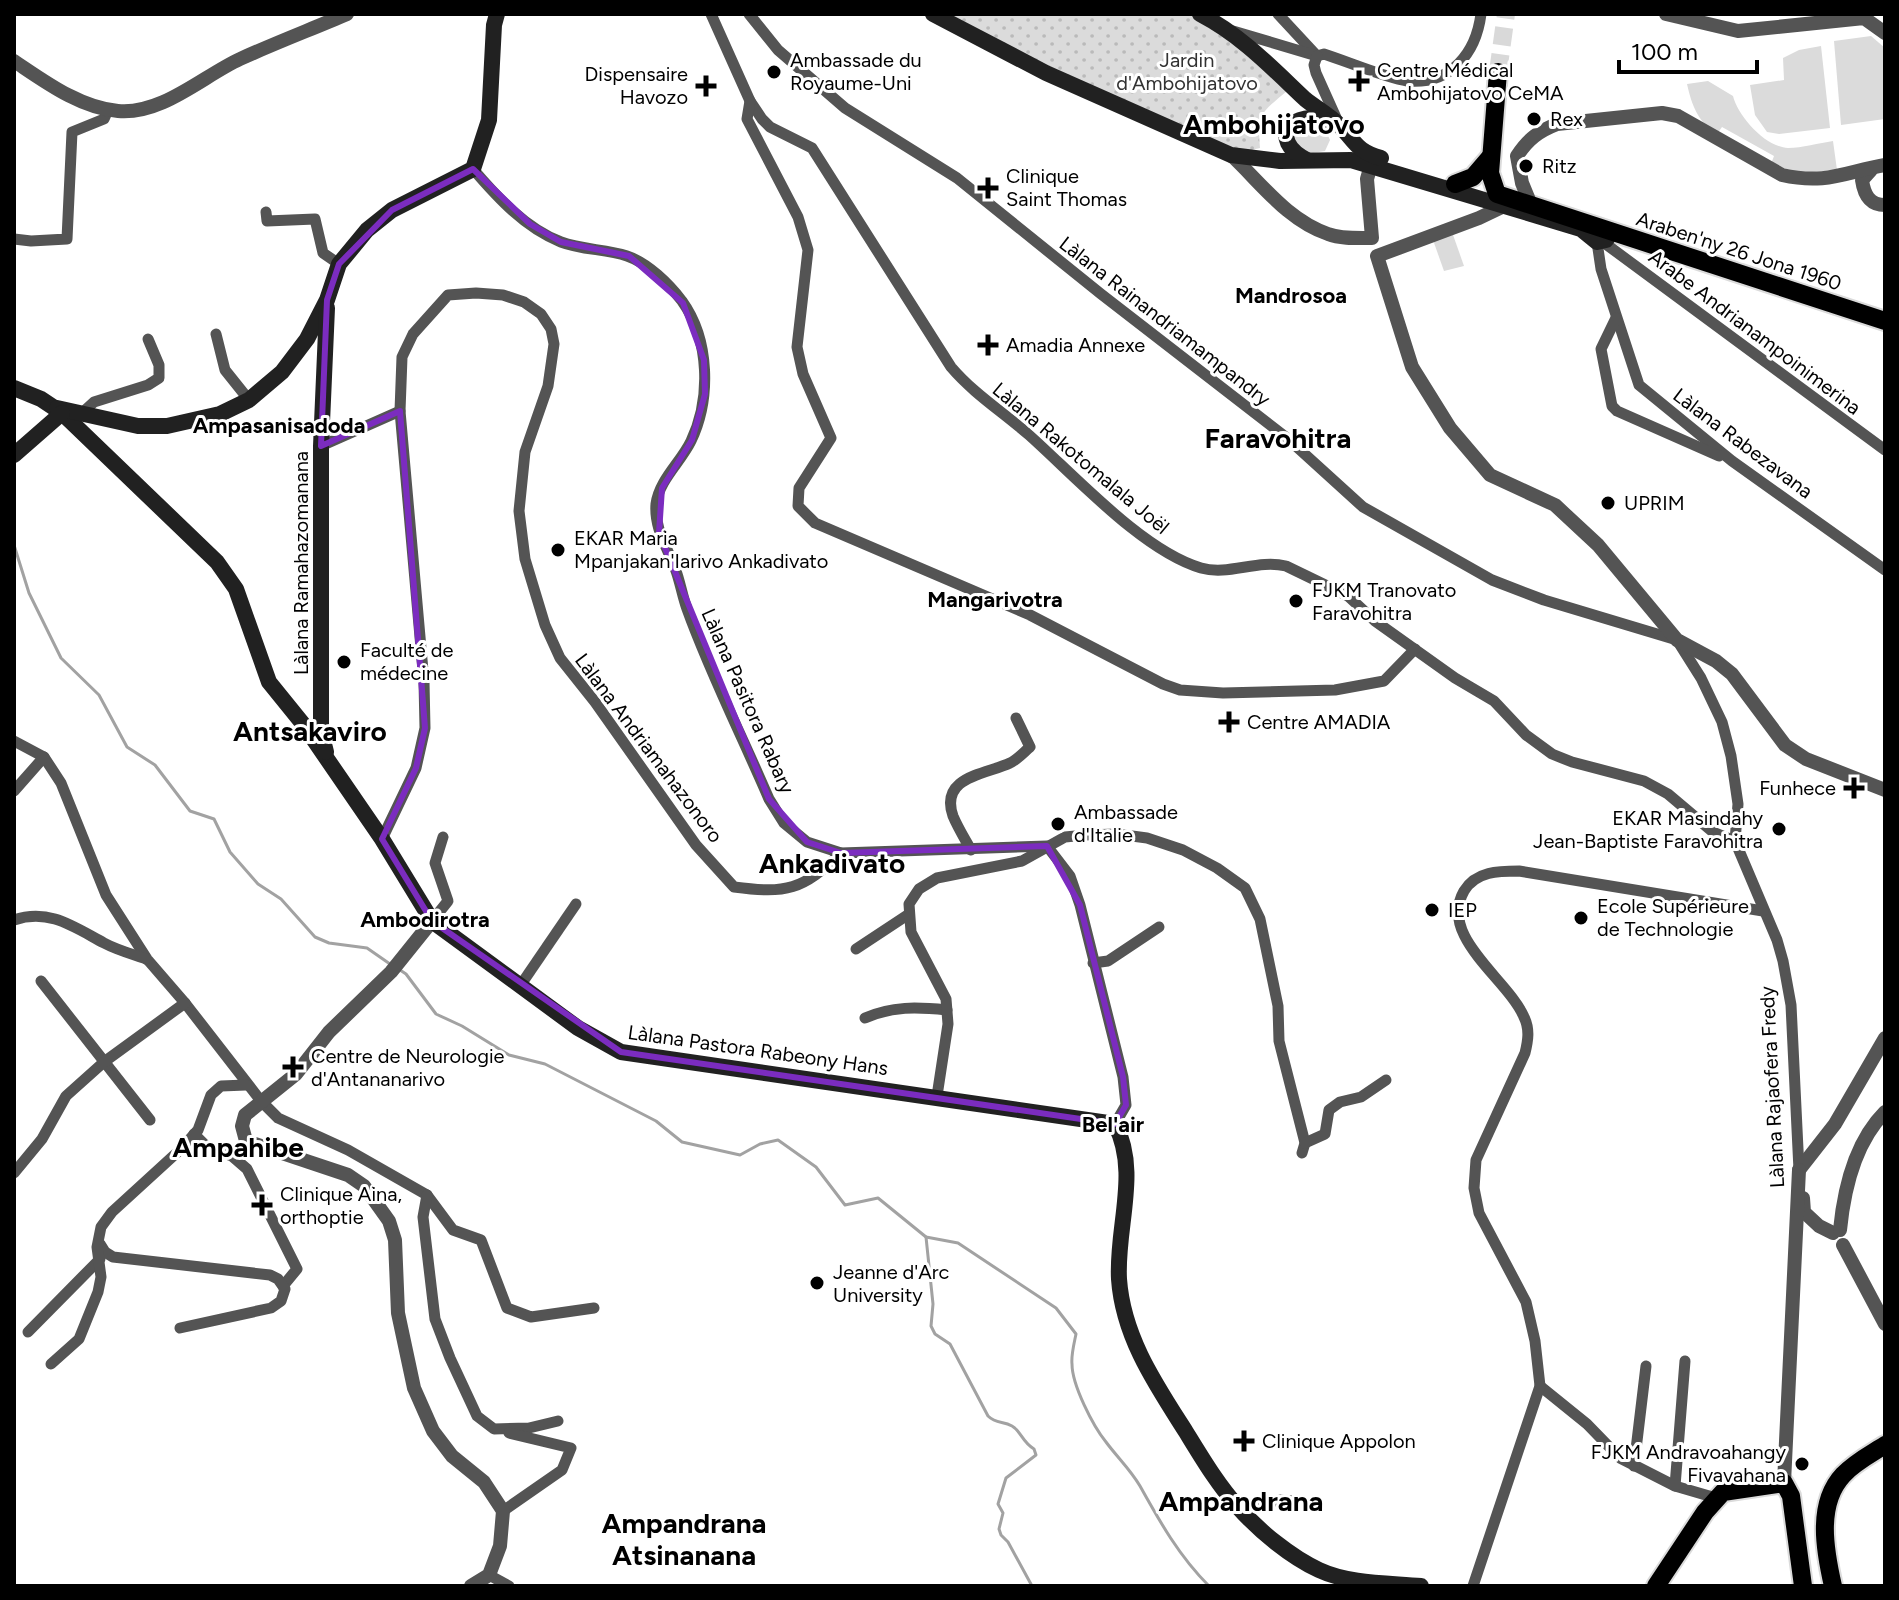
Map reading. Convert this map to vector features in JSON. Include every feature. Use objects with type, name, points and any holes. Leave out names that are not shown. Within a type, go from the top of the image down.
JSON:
[{"type":"main road","points":[[21,391],[68,414],[138,426],[167,426],[220,414],[249,400],[282,372],[307,339],[327,300],[339,264],[367,230],[392,210],[473,169],[489,120],[497,14]]},
{"type":"main road","points":[[933,14],[1046,73],[1231,155],[1277,160],[1368,159],[1455,184],[1500,201]]},
{"type":"main road","points":[[1200,14],[1229,29],[1339,125],[1368,159],[1500,201],[1602,238]]},
{"type":"main road","points":[[1498,72],[1491,182],[1500,201]]},
{"type":"main road","points":[[1307,160],[1290,147],[1286,133],[1288,127],[1302,118],[1313,116],[1339,125]]},
{"type":"main road","points":[[1455,184],[1473,177],[1493,153]]},
{"type":"main road","name":"Araben'ny 26 Jona 1960","points":[[1500,201],[1531,205],[1579,221],[1602,238],[1885,321]]},
{"type":"main road","name":"Làlana Ramahazomanana","points":[[327,300],[321,446],[321,714],[323,743],[337,775]]},
{"type":"main road","points":[[307,339],[316,337],[325,344]]},
{"type":"main road","points":[[14,455],[38,422],[39,407],[21,391]]},
{"type":"main road","points":[[27,440],[68,414]]},
{"type":"main road","points":[[14,455],[68,414]]},
{"type":"main road","points":[[68,414],[217,562],[236,589],[276,702],[337,775],[382,839],[432,921]]},
{"type":"main road","points":[[298,725],[321,714]]},
{"type":"main road","name":"Làlana Pastora Rabeony Hans","points":[[432,921],[578,1028],[621,1052],[1115,1124]]},
{"type":"main road","points":[[1115,1124],[1127,1155],[1119,1279],[1122,1299],[1137,1351],[1206,1463],[1239,1508],[1316,1569],[1347,1578],[1421,1586]]},
{"type":"main road","points":[[1833,1586],[1824,1524],[1832,1493],[1843,1475],[1885,1445]]},
{"type":"main road","points":[[1656,1586],[1723,1492],[1784,1483],[1791,1496],[1803,1586]]},
{"type":"street","points":[[14,61],[49,84],[108,110],[122,112],[168,99],[238,60],[347,14]]},
{"type":"street","name":"Làlana Rakotomalala Joël","points":[[711,14],[750,101],[770,127],[812,148],[951,367],[1156,548],[1191,565],[1214,571],[1275,563],[1348,596],[1375,621],[1455,678],[1494,701],[1526,735],[1552,754],[1644,781],[1668,794],[1713,832],[1735,841]]},
{"type":"street","name":"Làlana Rainandriamampandry","points":[[749,14],[778,50],[845,108],[957,178],[1287,438],[1363,507],[1492,580],[1544,600],[1677,640]]},
{"type":"street","points":[[1278,14],[1317,56]]},
{"type":"street","points":[[1229,29],[1317,56],[1324,54],[1407,81],[1432,78],[1454,69],[1467,57],[1479,33],[1481,14]]},
{"type":"street","points":[[1666,14],[1692,17],[1738,31],[1812,18],[1865,16],[1885,33]]},
{"type":"street","points":[[1317,56],[1314,65],[1316,73],[1339,125]]},
{"type":"street","points":[[750,101],[747,119],[798,217],[808,250],[797,347],[803,374],[831,438],[799,488],[798,506],[815,523],[1030,615],[1180,690],[1223,693],[1335,690],[1384,681],[1415,649]]},
{"type":"street","points":[[14,239],[67,239],[72,132],[104,119],[108,110]]},
{"type":"street","points":[[1531,205],[1522,183],[1517,156],[1526,142],[1557,124],[1662,113],[1693,123],[1782,175],[1820,180],[1878,167]]},
{"type":"street","points":[[1231,155],[1292,215],[1328,235],[1372,238]]},
{"type":"street","points":[[1368,159],[1372,238],[1412,367],[1450,428],[1490,475],[1555,505],[1598,545],[1677,640],[1718,710],[1727,738],[1738,804],[1735,841]]},
{"type":"street","points":[[1878,167],[1862,180],[1863,190],[1870,200],[1885,205]]},
{"type":"street","name":"Làlana Pasitora Rabary","points":[[473,169],[506,205],[561,242],[629,256],[664,279],[693,320],[704,360],[705,394],[692,440],[662,488],[656,505],[659,533],[675,569],[687,610],[769,799],[784,823],[807,842],[841,853],[1047,846]]},
{"type":"street","points":[[1377,256],[1479,218],[1500,201]]},
{"type":"street","points":[[266,212],[267,221],[315,219],[323,253],[339,264]]},
{"type":"street","name":"Làlana Rabezavana","points":[[1602,238],[1601,269],[1639,385],[1732,461],[1885,570]]},
{"type":"street","name":"Arabe Andrianampoinimerina","points":[[1602,238],[1885,450]]},
{"type":"street","name":"Làlana Andriamahazonoro","points":[[400,411],[402,357],[413,334],[448,295],[503,295],[524,302],[541,314],[551,329],[554,344],[548,386],[525,452],[519,511],[525,559],[545,625],[560,658],[595,702],[696,845],[734,887],[764,891],[791,888],[816,877],[841,853]]},
{"type":"street","points":[[1862,314],[1885,313]]},
{"type":"street","points":[[1616,318],[1601,349],[1612,406],[1617,411],[1732,461]]},
{"type":"street","points":[[216,334],[225,370],[249,400]]},
{"type":"street","points":[[68,414],[94,402],[148,385],[159,378],[159,365],[148,339]]},
{"type":"street","points":[[321,446],[400,411],[424,682],[425,728],[420,756],[382,839]]},
{"type":"street","points":[[1677,640],[1716,661],[1732,674],[1776,735],[1794,752],[1885,790]]},
{"type":"street","points":[[971,850],[953,815],[951,803],[956,787],[976,773],[1010,763],[1030,747],[1016,718]]},
{"type":"street","points":[[14,741],[44,757],[61,783],[106,895],[147,959],[185,1003],[246,1085],[278,1118],[348,1150],[427,1195],[453,1230],[481,1240],[507,1308],[531,1317],[594,1308]]},
{"type":"street","points":[[14,791],[44,757]]},
{"type":"street","points":[[937,1096],[948,1024],[946,999],[911,932],[909,904],[919,889],[937,878],[1022,861],[1065,837],[1086,835],[1117,834],[1147,838],[1183,850],[1217,868],[1245,888],[1260,919],[1278,1006],[1279,1041],[1304,1148],[1325,1134],[1329,1110],[1340,1102],[1361,1097],[1386,1080]]},
{"type":"street","points":[[443,837],[435,863],[448,901],[395,967],[329,1032],[296,1074],[245,1115],[242,1126],[246,1141],[348,1175],[364,1186],[389,1221],[395,1240],[398,1313],[414,1388],[433,1431],[452,1456],[484,1482],[503,1511],[500,1546],[489,1575],[471,1586]]},
{"type":"street","name":"Làlana Rajaofera Fredy","points":[[1735,841],[1777,940],[1788,984],[1799,1170],[1784,1483]]},
{"type":"street","points":[[1047,846],[1070,876],[1080,905],[1123,1077],[1126,1105],[1115,1124]]},
{"type":"street","points":[[1473,1586],[1540,1386],[1535,1341],[1526,1302],[1479,1213],[1474,1188],[1476,1160],[1525,1053],[1528,1034],[1524,1016],[1460,928],[1457,913],[1466,888],[1485,874],[1519,871],[1763,911]]},
{"type":"street","points":[[520,986],[576,904]]},
{"type":"street","points":[[856,949],[909,914]]},
{"type":"street","points":[[14,920],[36,915],[57,920],[77,926],[106,944],[147,959]]},
{"type":"street","points":[[1093,963],[1108,961],[1159,927]]},
{"type":"street","points":[[41,981],[150,1120]]},
{"type":"street","points":[[14,1173],[42,1139],[66,1096],[104,1062],[185,1003]]},
{"type":"street","points":[[865,1018],[902,1007],[947,1010]]},
{"type":"street","points":[[1885,1038],[1835,1124],[1799,1170],[1804,1212],[1819,1226],[1837,1236],[1885,1324]]},
{"type":"street","points":[[51,1364],[79,1339],[98,1292],[101,1277],[97,1247],[101,1227],[112,1212],[194,1134],[211,1095],[221,1086],[246,1085]]},
{"type":"street","points":[[1837,1236],[1843,1196],[1852,1169],[1871,1130],[1885,1112]]},
{"type":"street","points":[[194,1134],[207,1147],[232,1156],[247,1169],[297,1269],[283,1286]]},
{"type":"street","points":[[427,1195],[423,1217],[435,1319],[477,1416],[494,1429],[571,1448],[562,1470],[503,1511]]},
{"type":"street","points":[[1798,1217],[1837,1236]]},
{"type":"street","points":[[100,1244],[113,1257],[270,1275],[278,1279],[285,1289],[281,1301],[271,1308],[180,1328]]},
{"type":"street","points":[[28,1332],[100,1259]]},
{"type":"street","points":[[1675,1486],[1685,1361]]},
{"type":"street","points":[[1634,1466],[1646,1366]]},
{"type":"street","points":[[1540,1386],[1587,1424],[1620,1458],[1675,1486],[1716,1498]]},
{"type":"street","points":[[494,1429],[529,1428],[558,1421]]},
{"type":"street","points":[[1239,1508],[1280,1500],[1296,1501]]},
{"type":"street","points":[[489,1575],[509,1586]]},
{"type":"highlighted area","points":[[473,169],[530,224],[561,242],[629,256],[683,303],[704,360],[705,394],[692,440],[662,488],[659,533],[769,799],[807,842],[841,853],[1047,846],[1080,905],[1123,1077],[1126,1105],[1115,1124],[621,1052],[432,921],[382,839],[416,768],[425,728],[400,411],[321,446],[327,300],[339,264],[392,210]]},
{"type":"green space","name":"Jardin d'Ambohijatovo","points":[[933,14],[1200,14],[1288,90],[1263,114],[1259,127],[1260,148],[1231,155]]},
{"type":"green space","points":[[1871,36],[1885,48],[1885,119],[1841,125],[1834,41]]},
{"type":"green space","points":[[1821,46],[1830,128],[1779,134],[1767,132],[1755,115],[1750,85],[1784,80],[1783,58],[1799,50]]},
{"type":"green space","points":[[1708,81],[1733,96],[1747,121],[1770,142],[1788,148],[1833,141],[1837,170],[1800,173],[1771,164],[1774,156],[1722,127],[1717,134],[1697,113],[1687,84]]},
{"type":"green space","points":[[1305,125],[1317,127],[1326,133],[1330,140],[1325,151],[1306,154],[1291,136],[1293,131]]},
{"type":"green space","points":[[1452,232],[1464,266],[1444,271],[1433,240]]},
{"type":"waterway","points":[[14,545],[29,593],[61,658],[99,695],[127,747],[155,765],[190,811],[214,819],[230,852],[258,884],[281,899],[315,937],[329,943],[367,948],[390,964]]},
{"type":"waterway","points":[[400,970],[436,1014],[509,1055],[545,1064],[656,1121],[682,1142],[740,1155],[760,1144],[778,1140],[816,1167],[845,1205],[878,1198],[926,1237],[958,1243],[1056,1308],[1076,1334],[1073,1373],[1090,1416],[1136,1480],[1179,1551],[1209,1586]]},
{"type":"waterway","points":[[926,1237],[933,1304],[931,1326],[935,1334],[950,1344],[988,1416],[1015,1428],[1036,1455],[1006,1478],[998,1504],[1003,1513],[999,1529],[1001,1535],[1032,1586]]},
{"type":"tunnel","points":[[1498,72],[1506,14]]},
{"type":"place","name":"Ambassade du Royaume-Uni","points":[[774,72]]},
{"type":"place","name":"Centre Médical Ambohijatovo CeMA","points":[[1359,81]]},
{"type":"place","name":"Dispensaire Havozo","points":[[706,86]]},
{"type":"place","name":"Rex","points":[[1534,119]]},
{"type":"place","name":"Ritz","points":[[1526,166]]},
{"type":"place","name":"Clinique Saint Thomas","points":[[988,188]]},
{"type":"place","name":"Amadia Annexe","points":[[988,345]]},
{"type":"place","name":"UPRIM","points":[[1608,503]]},
{"type":"place","name":"EKAR Maria Mpanjakan'Iarivo Ankadivato","points":[[558,550]]},
{"type":"place","name":"FJKM Tranovato Faravohitra","points":[[1296,601]]},
{"type":"place","name":"Faculté de médecine","points":[[344,662]]},
{"type":"place","name":"Centre AMADIA","points":[[1229,722]]},
{"type":"place","name":"Funhece","points":[[1854,788]]},
{"type":"place","name":"Ambassade d'Italie","points":[[1058,824]]},
{"type":"place","name":"EKAR Masindahy Jean-Baptiste Faravohitra","points":[[1779,829]]},
{"type":"place","name":"IEP","points":[[1432,910]]},
{"type":"place","name":"Ecole Supérieure de Technologie","points":[[1581,918]]},
{"type":"place","name":"Centre de Neurologie d'Antananarivo","points":[[293,1067]]},
{"type":"place","name":"Clinique Aina, orthoptie","points":[[262,1205]]},
{"type":"place","name":"Jeanne d'Arc University","points":[[817,1283]]},
{"type":"place","name":"Clinique Appolon","points":[[1244,1441]]},
{"type":"place","name":"FJKM Andravoahangy Fivavahana","points":[[1802,1464]]},
{"type":"district","name":"Ambohijatovo","points":[[1274,124]]},
{"type":"district","name":"Mandrosoa","points":[[1291,295]]},
{"type":"district","name":"Ampasanisadoda","points":[[279,425]]},
{"type":"district","name":"Faravohitra","points":[[1278,438]]},
{"type":"district","name":"Mangarivotra","points":[[995,599]]},
{"type":"district","name":"Antsakaviro","points":[[310,731]]},
{"type":"district","name":"Ankadivato","points":[[832,863]]},
{"type":"district","name":"Ambodirotra","points":[[425,919]]},
{"type":"district","name":"Bel'air","points":[[1113,1124]]},
{"type":"district","name":"Ampahibe","points":[[238,1147]]},
{"type":"district","name":"Ampandrana","points":[[1241,1501]]},
{"type":"district","name":"Ampandrana Atsinanana","points":[[684,1539]]}]
